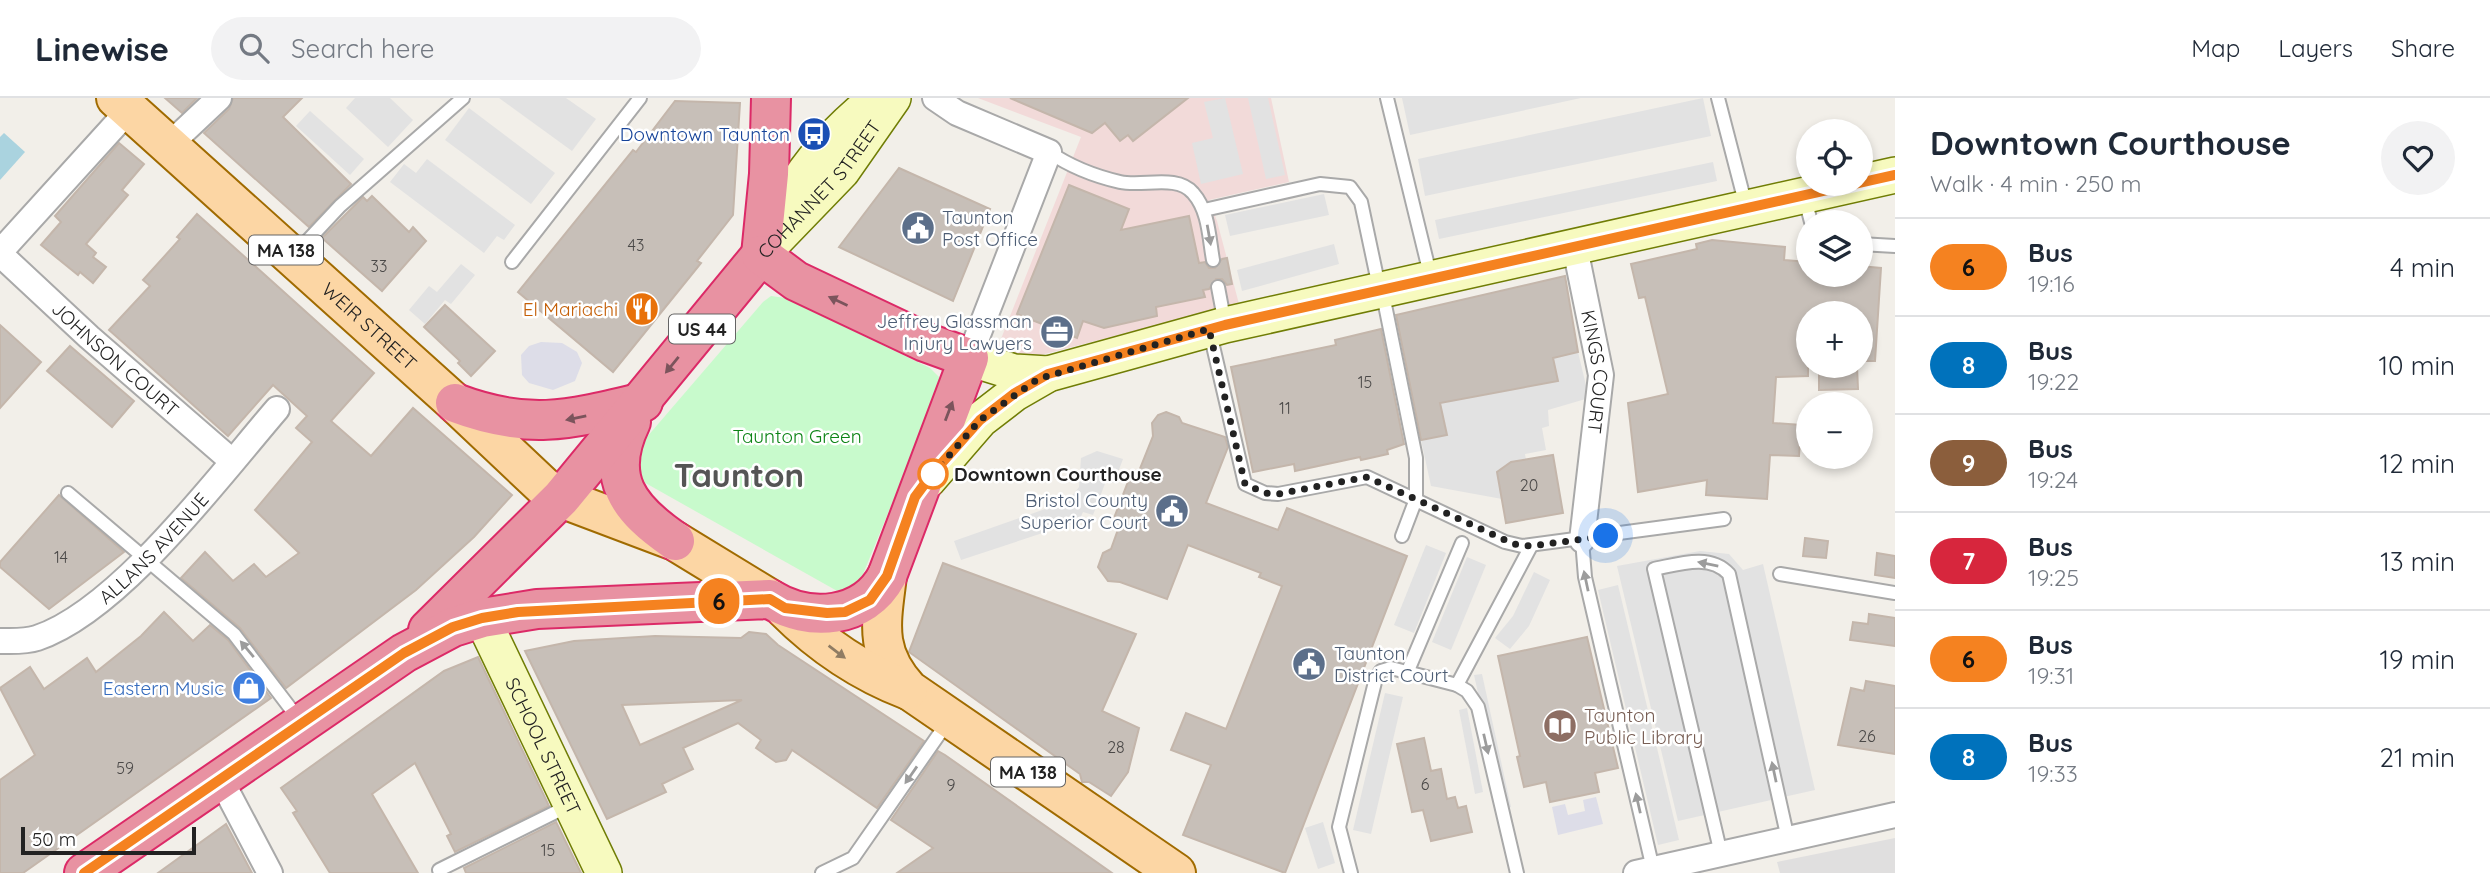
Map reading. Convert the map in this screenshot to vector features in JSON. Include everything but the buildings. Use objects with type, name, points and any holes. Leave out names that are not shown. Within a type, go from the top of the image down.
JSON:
[{"type":"highway","points":[[771,98],[769,174],[761,255],[796,281],[925,342],[969,359]]},
{"type":"highway","name":"US 44","points":[[404,653],[561,498],[643,402],[761,255]]},
{"type":"highway","name":"US 44","points":[[84,873],[404,653],[436,635],[482,618],[537,609],[778,604],[827,613],[845,612],[870,600],[887,576],[969,359]]},
{"type":"highway","name":"MA 138","points":[[455,402],[500,416],[545,422],[576,418],[643,402]]},
{"type":"highway","points":[[643,402],[620,448],[618,471],[625,490],[640,512],[675,541]]},
{"type":"highway","points":[[482,618],[489,584],[519,542]]},
{"type":"main road","name":"COHANNET STREET","points":[[761,255],[801,174],[830,139],[877,98]]},
{"type":"main road","name":"COHANNET STREET","points":[[761,255],[842,171],[893,98]]},
{"type":"main road","name":"WEIR STREET","points":[[123,104],[455,402],[544,487],[561,498]]},
{"type":"main road","points":[[1808,210],[1888,180]]},
{"type":"main road","points":[[915,497],[980,420],[1015,393],[1048,374],[1217,327],[1431,279],[1746,210],[1796,210]]},
{"type":"main road","points":[[969,359],[1014,372],[1048,374]]},
{"type":"main road","name":"MA 138","points":[[561,498],[675,541],[778,604],[859,668],[909,691],[1152,866]]},
{"type":"main road","name":"MA 138","points":[[887,576],[882,644],[894,672],[909,691]]},
{"type":"main road","name":"SCHOOL STREET","points":[[482,618],[604,873]]},
{"type":"street","points":[[169,145],[219,98]]},
{"type":"street","points":[[934,98],[957,113],[1049,152],[969,359]]},
{"type":"street","name":"JOHNSON COURT","points":[[123,104],[0,253],[97,344],[232,461]]},
{"type":"street","name":"KINGS COURT","points":[[1575,248],[1601,375],[1582,540]]},
{"type":"street","name":"ALLANS AVENUE","points":[[0,641],[29,640],[58,628],[101,599],[145,559],[277,409]]},
{"type":"street","points":[[221,780],[270,873]]},
{"type":"street","points":[[1644,871],[1895,815]]},
{"type":"lane","points":[[293,256],[340,206],[463,98]]},
{"type":"lane","points":[[512,262],[640,98]]},
{"type":"lane","points":[[1387,98],[1431,279]]},
{"type":"lane","points":[[1718,98],[1746,210]]},
{"type":"lane","points":[[1049,152],[1076,168],[1119,181],[1181,184],[1193,192],[1204,210],[1213,260]]},
{"type":"lane","points":[[1204,210],[1320,184],[1350,187],[1361,202],[1415,449],[1416,499],[1402,536]]},
{"type":"lane","points":[[1873,245],[1895,246]]},
{"type":"lane","points":[[1218,287],[1217,327],[1245,484],[1265,493],[1278,494],[1367,477],[1505,542],[1531,546],[1724,519]]},
{"type":"lane","points":[[68,493],[234,634],[303,724]]},
{"type":"lane","points":[[1582,540],[1585,577],[1644,871]]},
{"type":"lane","points":[[1407,673],[1462,543]]},
{"type":"lane","points":[[1457,685],[1531,546]]},
{"type":"lane","points":[[1721,854],[1654,569],[1703,561],[1723,568],[1729,575],[1788,839]]},
{"type":"lane","points":[[1780,574],[1895,593]]},
{"type":"lane","points":[[1351,873],[1339,827],[1376,678],[1386,669],[1457,685],[1467,691],[1478,707],[1517,873]]},
{"type":"lane","points":[[822,873],[853,858],[950,719]]},
{"type":"lane","points":[[439,870],[572,804]]},
{"type":"shaded area","points":[[355,98],[390,98],[413,120],[388,147],[346,108]]},
{"type":"shaded area","points":[[499,98],[566,98],[596,119],[572,151]]},
{"type":"shaded area","points":[[978,98],[1271,98],[1289,182],[1209,200],[1239,304],[1041,355],[995,354],[1081,137]]},
{"type":"shaded area","points":[[1225,98],[1243,174],[1201,184],[1192,143],[1213,138],[1204,102]]},
{"type":"shaded area","points":[[1248,98],[1268,98],[1285,175],[1266,179]]},
{"type":"shaded area","points":[[1402,98],[1581,98],[1410,135]]},
{"type":"shaded area","points":[[1703,98],[1711,136],[1425,196],[1418,159]]},
{"type":"shaded area","points":[[469,108],[555,173],[531,204],[445,140]]},
{"type":"shaded area","points":[[310,111],[364,159],[350,175],[296,126]]},
{"type":"shaded area","points":[[427,159],[515,225],[504,240],[497,236],[484,253],[390,182],[404,164],[416,173]]},
{"type":"shaded area","points":[[1713,162],[1717,181],[1439,239],[1435,220]]},
{"type":"shaded area","points":[[1324,194],[1329,215],[1230,236],[1225,215]]},
{"type":"shaded area","points":[[1334,244],[1339,264],[1242,291],[1237,270]]},
{"type":"shaded area","points":[[461,264],[475,275],[451,304],[445,300],[425,324],[409,310],[429,286],[437,292]]},
{"type":"shaded area","points":[[541,342],[562,343],[577,352],[582,363],[575,381],[553,390],[529,383],[522,375],[521,355],[529,346]]},
{"type":"shaded area","points":[[1578,352],[1589,398],[1548,410],[1549,426],[1542,428],[1546,450],[1525,454],[1526,460],[1511,462],[1497,472],[1502,499],[1431,486],[1421,440],[1447,434],[1440,403],[1553,358]]},
{"type":"shaded area","points":[[1097,451],[1123,459],[1114,483],[1106,481],[1093,515],[1083,512],[1079,521],[961,560],[954,541],[1068,501],[1079,487],[1081,458]]},
{"type":"shaded area","points":[[1426,545],[1446,553],[1414,633],[1394,625]]},
{"type":"shaded area","points":[[1700,551],[1729,554],[1743,570],[1763,564],[1815,790],[1678,821],[1617,566]]},
{"type":"shaded area","points":[[1467,557],[1486,565],[1451,650],[1432,642]]},
{"type":"shaded area","points":[[1534,572],[1550,580],[1529,626],[1510,649],[1495,638],[1513,616]]},
{"type":"shaded area","points":[[1618,585],[1679,840],[1658,845],[1598,590]]},
{"type":"shaded area","points":[[1482,674],[1511,807],[1504,809],[1474,675]]},
{"type":"shaded area","points":[[1385,693],[1403,697],[1371,834],[1353,830]]},
{"type":"shaded area","points":[[1467,708],[1483,792],[1475,794],[1459,710]]},
{"type":"shaded area","points":[[1596,797],[1603,824],[1558,835],[1552,807],[1565,804],[1568,815],[1585,811],[1583,800]]},
{"type":"shaded area","points":[[1323,822],[1335,863],[1318,869],[1305,828]]},
{"type":"shaded area","points":[[1895,838],[1895,873],[1780,873],[1777,862]]},
{"type":"green space","name":"Taunton Green","points":[[771,296],[785,298],[930,368],[939,377],[939,389],[861,579],[854,586],[839,592],[633,476],[628,459]]},
{"type":"water","points":[[4,133],[25,152],[0,180],[0,137]]},
{"type":"bus line","name":"6","points":[[84,873],[404,653],[467,622],[537,609],[639,604],[770,599],[785,608],[827,613],[845,612],[862,605],[870,600],[887,576],[915,497],[932,474],[980,420],[1015,393],[1048,374],[1225,325],[1895,175]]},
{"type":"place","name":"Downtown Taunton","points":[[814,134]]},
{"type":"place","name":"Taunton Post Office","points":[[918,228]]},
{"type":"place","name":"El Mariachi","points":[[642,309]]},
{"type":"place","name":"Jeffrey Glassman Injury Lawyers","points":[[1057,332]]},
{"type":"place","name":"Downtown Courthouse","points":[[933,474]]},
{"type":"place","name":"Bristol County Superior Court","points":[[1172,511]]},
{"type":"place","name":"Taunton District Court","points":[[1309,664]]},
{"type":"place","name":"Eastern Music","points":[[249,688]]},
{"type":"place","name":"Taunton Public Library","points":[[1560,726]]},
{"type":"district","name":"Taunton","points":[[739,474]]},
{"type":"route","points":[[933,474],[980,420],[1038,379],[1209,329],[1245,484],[1265,493],[1278,494],[1367,477],[1505,542],[1531,546],[1606,536]]}]
